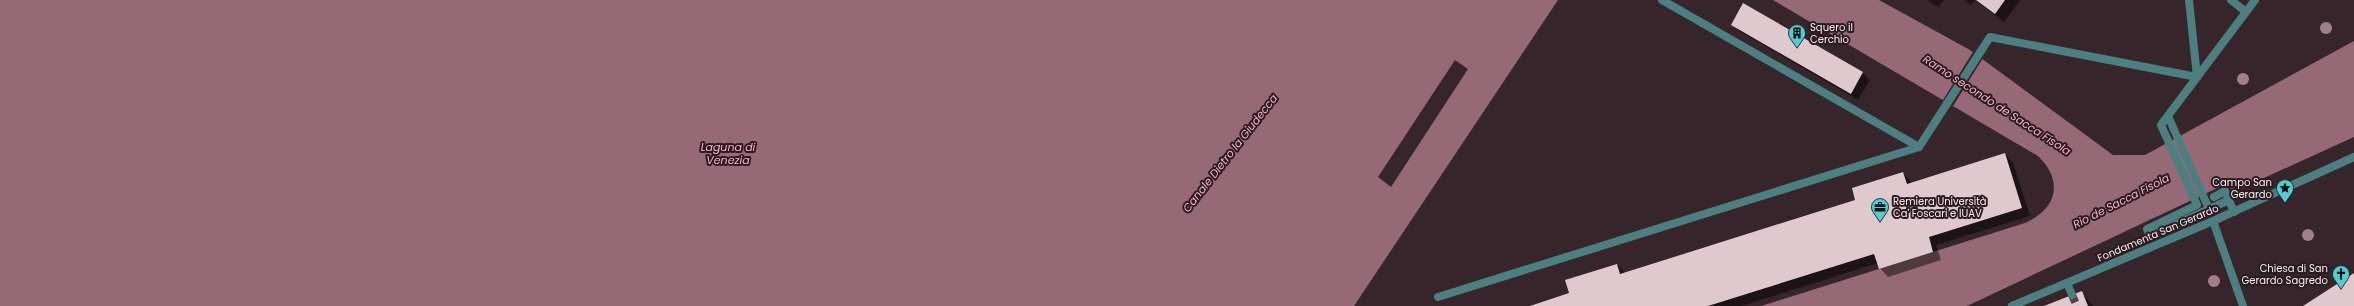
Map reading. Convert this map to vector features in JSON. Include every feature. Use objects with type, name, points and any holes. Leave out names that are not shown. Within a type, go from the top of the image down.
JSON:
[{"type":"street","points":[[1662,0],[1919,147]]},
{"type":"street","points":[[2189,0],[2197,77]]},
{"type":"street","points":[[2231,0],[2246,12]]},
{"type":"street","points":[[2205,211],[2197,205],[2161,125],[2255,0]]},
{"type":"street","points":[[1438,297],[1919,147],[1990,37],[2197,77]]},
{"type":"street","points":[[2168,116],[2205,211]]},
{"type":"street","name":"Fondamenta San Gerardo","points":[[2012,306],[2234,212],[2354,157]]},
{"type":"street","points":[[2214,197],[2226,191],[2234,212]]},
{"type":"street","points":[[2197,205],[2147,229],[2150,236],[2229,200]]},
{"type":"street","points":[[2213,221],[2243,306]]},
{"type":"street","points":[[2182,222],[2186,232]]},
{"type":"street","points":[[2068,283],[2072,295]]},
{"type":"water","name":"Laguna di Venezia","points":[[0,0],[1558,0],[1354,306],[0,306]]},
{"type":"water","points":[[1773,0],[1879,0],[1970,50],[2113,155],[2145,155],[2354,41],[2354,137],[2233,192],[2228,183],[1967,306],[1761,306],[2025,223],[2036,217],[2050,202],[2054,184],[2046,165],[2038,156]]},
{"type":"pier","points":[[1973,52],[1983,58],[1953,106],[1943,100]]},
{"type":"pier","points":[[1455,60],[1468,69],[1391,187],[1378,177]]},
{"type":"building","points":[[1976,0],[2005,0],[1995,14]]},
{"type":"building","name":"Squero il Cerchio","points":[[1743,3],[1863,72],[1851,94],[1731,25]]},
{"type":"building","name":"Remiera Università Ca' Foscari e IUAV","points":[[2005,153],[2022,208],[1929,237],[1933,252],[1879,269],[1874,254],[1708,306],[1530,306],[1569,293],[1565,280],[1617,264],[1620,274],[1855,200],[1852,188],[1903,172],[1907,184]]},
{"type":"building","name":"Chiesa di San Gerardo Sagredo","points":[[2354,273],[2354,306],[2303,306]]},
{"type":"building","points":[[2082,291],[2088,306],[2044,306]]},
{"type":"tunnel","points":[[2072,295],[2077,306]]},
{"type":"place","name":"Squero il Cerchio","points":[[1797,48]]},
{"type":"place","name":"Campo San Gerardo","points":[[2285,203]]},
{"type":"place","name":"Remiera Università Ca' Foscari e IUAV","points":[[1880,222]]},
{"type":"place","name":"Chiesa di San Gerardo Sagredo","points":[[2341,289]]},
{"type":"water label","name":"Ramo secondo de Sacca Fisola","points":[[1997,105]]},
{"type":"water label","name":"Canale Dietro la Giudecca","points":[[1230,153]]},
{"type":"water label","name":"Rio de Sacca Fisola","points":[[2121,201]]}]
